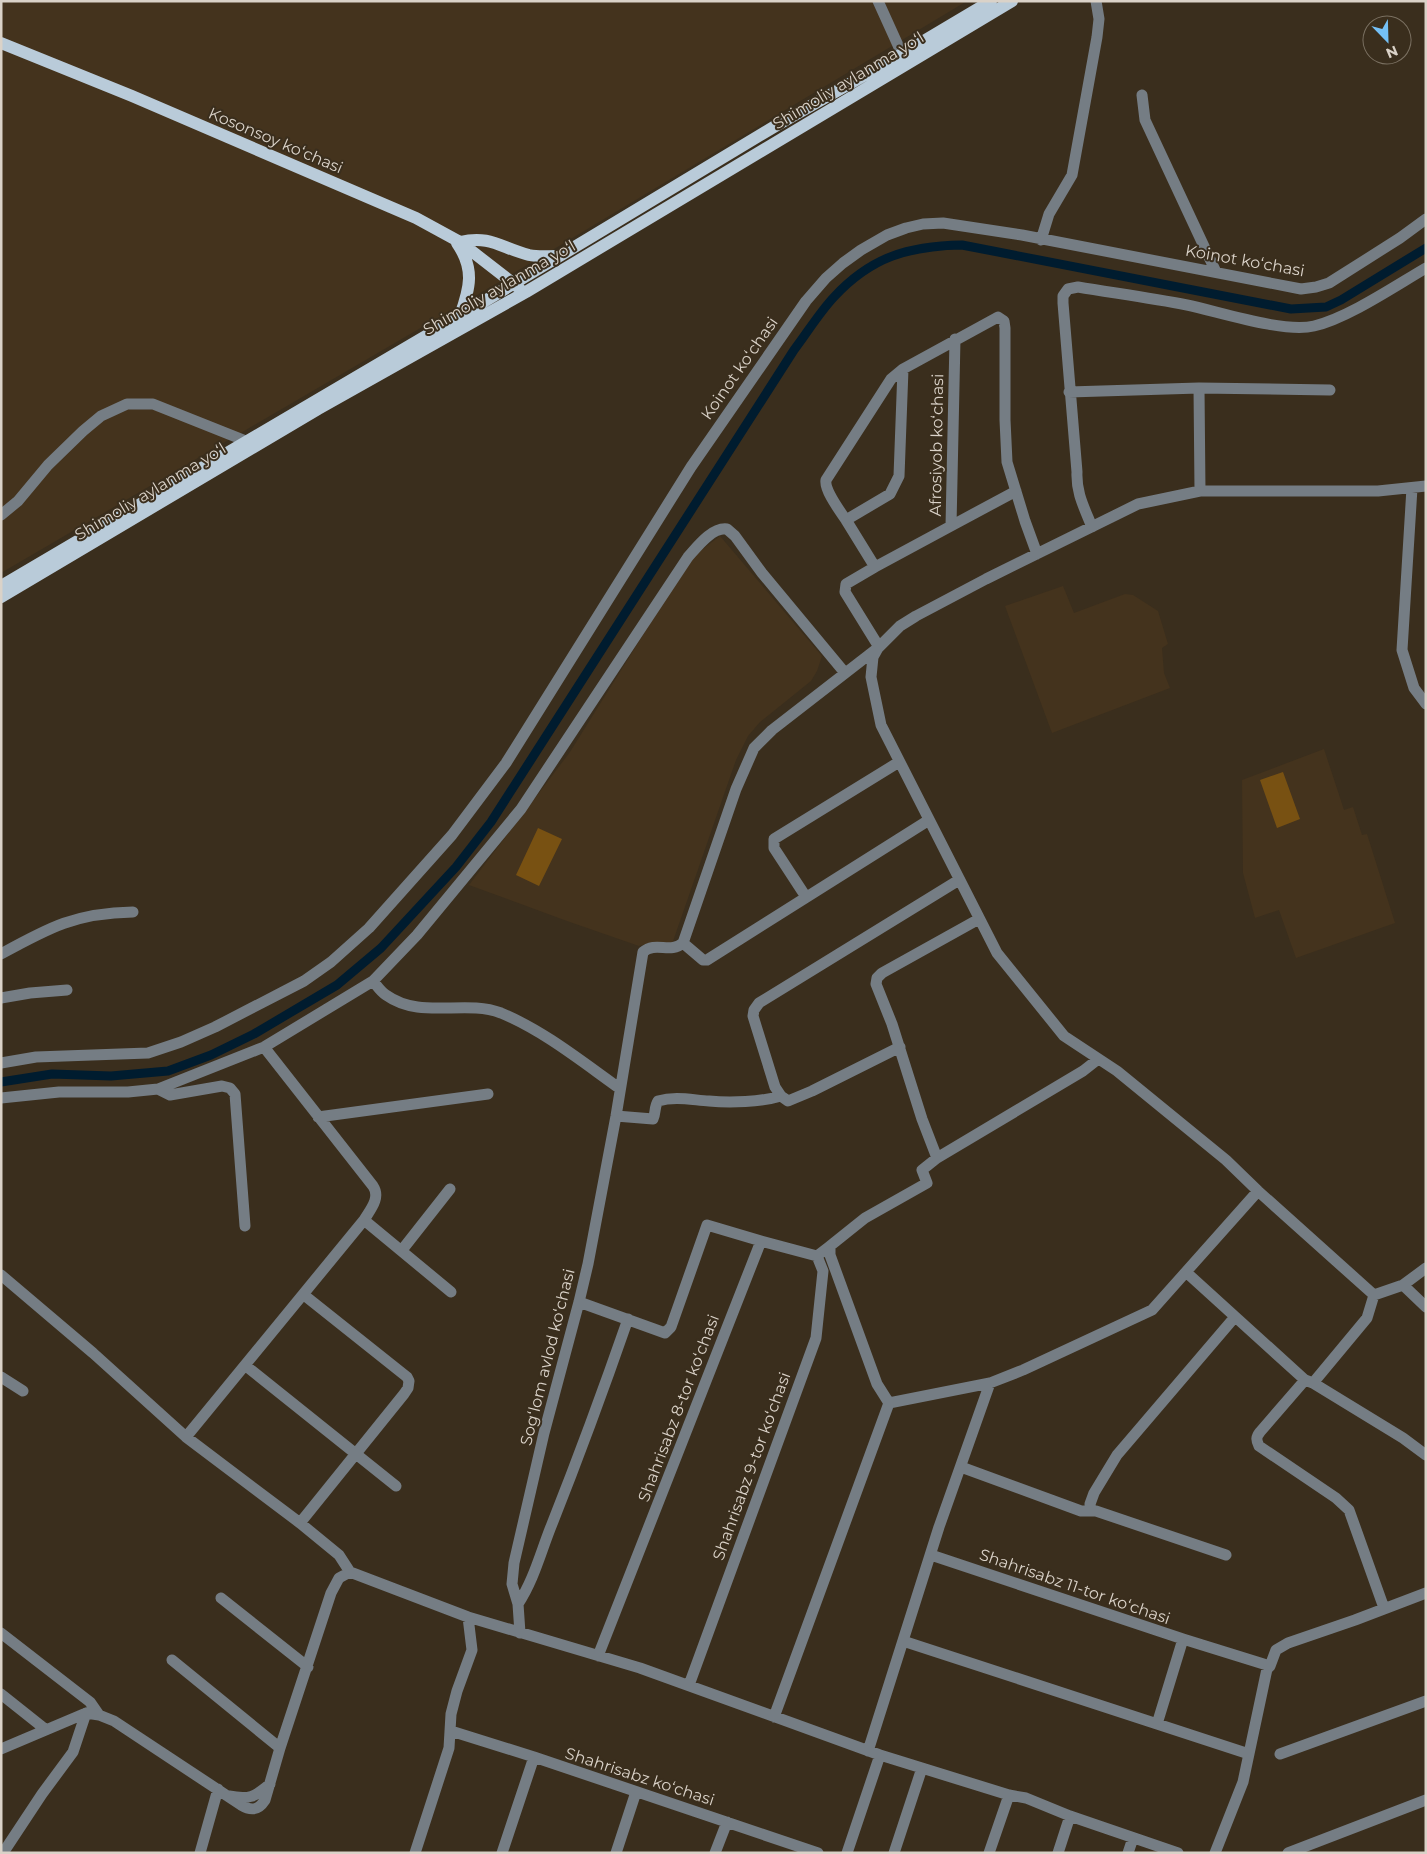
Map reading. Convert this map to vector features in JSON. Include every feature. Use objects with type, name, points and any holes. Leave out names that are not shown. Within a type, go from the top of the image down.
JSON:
[{"type":"main road","name":"Shimoliy aylanma yoʻl","points":[[1,586],[460,316],[777,125],[991,1]]},
{"type":"main road","name":"Shimoliy aylanma yoʻl","points":[[1,598],[318,409],[526,292],[1012,1]]},
{"type":"main road","name":"Kosonsoy koʻchasi","points":[[1,44],[140,100],[416,218],[457,240],[526,292]]},
{"type":"main road","points":[[777,125],[785,136]]},
{"type":"main road","points":[[460,316],[467,296],[470,272],[457,240],[486,240],[531,255],[559,256]]},
{"type":"street","points":[[878,1],[902,54]]},
{"type":"street","points":[[1041,240],[1049,214],[1072,175],[1097,37],[1099,19],[1096,1]]},
{"type":"street","points":[[1142,95],[1145,120],[1216,272]]},
{"type":"street","name":"Koinot koʻchasi","points":[[1,1063],[36,1057],[148,1053],[180,1042],[215,1027],[304,982],[331,962],[369,928],[452,835],[506,763],[691,466],[806,301],[826,278],[861,250],[887,235],[906,228],[923,224],[953,224],[1301,289],[1316,287],[1329,282],[1400,238],[1426,219]]},
{"type":"street","points":[[1092,527],[1078,493],[1063,303],[1065,291],[1072,287],[1184,305],[1276,325],[1315,326],[1344,315],[1426,268]]},
{"type":"street","name":"Afrosiyob koʻchasi","points":[[875,567],[825,484],[826,480],[891,379],[903,369],[995,317],[1000,317],[1004,321],[1005,445],[1008,462],[1037,554]]},
{"type":"street","name":"Afrosiyob koʻchasi","points":[[879,647],[848,598],[844,588],[849,582],[951,526],[955,339]]},
{"type":"street","points":[[846,520],[890,494],[899,476],[903,369]]},
{"type":"street","points":[[1069,392],[1199,388],[1330,390]]},
{"type":"street","points":[[1199,388],[1200,491]]},
{"type":"street","points":[[1,516],[18,501],[55,458],[83,430],[101,416],[127,404],[153,404],[246,441]]},
{"type":"street","points":[[929,820],[707,960],[702,960],[683,944],[736,789],[754,748],[772,730],[879,647],[900,626],[929,608],[1138,504],[1200,491],[1378,491],[1426,486]]},
{"type":"street","points":[[1412,488],[1402,650],[1414,688],[1426,704]]},
{"type":"street","points":[[951,526],[1016,491]]},
{"type":"street","points":[[1,1098],[59,1092],[128,1092],[158,1089],[264,1047],[373,981],[417,936],[521,809],[683,564],[700,544],[718,530],[727,529],[735,536],[762,573],[845,673]]},
{"type":"street","points":[[879,647],[873,657],[871,677],[881,725],[898,762],[997,953],[1064,1036],[1117,1072],[1226,1160],[1258,1191],[1374,1294]]},
{"type":"street","points":[[806,898],[774,848],[774,839],[898,762]]},
{"type":"street","points":[[900,1048],[788,1101],[781,1096],[775,1087],[753,1016],[754,1010],[759,1003],[959,880]]},
{"type":"street","points":[[1,954],[59,924],[108,913],[133,912]]},
{"type":"street","points":[[937,1158],[922,1119],[892,1024],[876,988],[877,978],[897,964],[979,919]]},
{"type":"street","name":"Sogʻlom avlod koʻchasi","points":[[520,1633],[518,1604],[512,1584],[514,1562],[544,1433],[579,1302],[616,1116],[619,1088],[643,952],[648,948],[671,949],[683,944]]},
{"type":"street","points":[[373,981],[386,995],[408,1005],[433,1010],[491,1010],[502,1014],[540,1032],[619,1088]]},
{"type":"street","points":[[1,998],[67,990]]},
{"type":"street","points":[[186,1437],[304,1295],[364,1220],[374,1203],[376,1191],[264,1047]]},
{"type":"street","points":[[579,1302],[662,1333],[669,1331],[707,1225],[817,1256],[865,1218],[926,1183],[922,1170],[937,1158],[1083,1071],[1097,1060]]},
{"type":"street","points":[[158,1089],[170,1095],[222,1086],[230,1088],[235,1094],[245,1226]]},
{"type":"street","points":[[318,1117],[488,1094]]},
{"type":"street","points":[[616,1116],[653,1120],[655,1106],[658,1101],[668,1098],[711,1102],[770,1100],[781,1096]]},
{"type":"street","points":[[402,1250],[450,1189]]},
{"type":"street","points":[[889,1403],[990,1383],[1152,1310],[1187,1273],[1258,1191]]},
{"type":"street","points":[[364,1220],[452,1292]]},
{"type":"street","name":"Shahrisabz 8-tor koʻchasi","points":[[598,1656],[761,1241]]},
{"type":"street","points":[[830,1246],[830,1255],[877,1384],[889,1403]]},
{"type":"street","name":"Shahrisabz 9-tor koʻchasi","points":[[689,1685],[816,1338],[823,1271],[817,1256]]},
{"type":"street","points":[[1374,1294],[1403,1285],[1426,1268]]},
{"type":"street","points":[[1187,1273],[1234,1318],[1309,1381],[1404,1438],[1426,1455]]},
{"type":"street","points":[[1,1275],[93,1352],[186,1437],[300,1523],[339,1555],[350,1572],[468,1617],[689,1685],[880,1755],[1009,1795],[1026,1798],[1070,1816],[1178,1853]]},
{"type":"street","points":[[1403,1285],[1426,1307]]},
{"type":"street","points":[[1374,1294],[1367,1318],[1260,1432],[1257,1436],[1257,1442],[1260,1446],[1336,1498],[1349,1510],[1384,1608]]},
{"type":"street","points":[[300,1523],[408,1388],[410,1381],[304,1295]]},
{"type":"street","points":[[1091,1511],[1090,1504],[1094,1493],[1118,1455],[1234,1318]]},
{"type":"street","points":[[518,1604],[528,1588],[544,1543],[592,1426],[628,1319]]},
{"type":"street","points":[[246,1366],[356,1452],[396,1486]]},
{"type":"street","points":[[1,1377],[23,1391]]},
{"type":"street","points":[[868,1750],[939,1528],[990,1383]]},
{"type":"street","points":[[774,1717],[889,1403]]},
{"type":"street","points":[[961,1467],[1081,1511],[1096,1512],[1226,1555]]},
{"type":"street","name":"Shahrisabz 11-tor koʻchasi","points":[[931,1555],[1183,1640],[1157,1724]]},
{"type":"street","points":[[1,1749],[86,1712],[114,1721],[222,1793],[250,1798],[258,1795],[270,1784],[331,1593],[339,1578],[350,1572]]},
{"type":"street","points":[[1214,1853],[1243,1782],[1267,1669],[1276,1650],[1288,1642],[1426,1593]]},
{"type":"street","points":[[221,1598],[308,1667]]},
{"type":"street","points":[[415,1853],[449,1748],[451,1714],[472,1650],[468,1617]]},
{"type":"street","points":[[1,1633],[90,1702],[99,1715]]},
{"type":"street","points":[[1183,1640],[1270,1666]]},
{"type":"street","points":[[903,1641],[1249,1754]]},
{"type":"street","points":[[172,1660],[280,1748]]},
{"type":"street","points":[[1,1694],[45,1729]]},
{"type":"street","points":[[1280,1754],[1426,1701]]},
{"type":"street","points":[[3,1853],[42,1794],[73,1752],[86,1712]]},
{"type":"street","name":"Shahrisabz koʻchasi","points":[[451,1731],[534,1757],[818,1853]]},
{"type":"street","points":[[847,1853],[880,1755]]},
{"type":"street","points":[[502,1853],[534,1757]]},
{"type":"street","points":[[894,1853],[922,1768]]},
{"type":"street","points":[[616,1853],[636,1792]]},
{"type":"street","points":[[200,1853],[222,1793]]},
{"type":"street","points":[[989,1853],[1009,1795]]},
{"type":"street","points":[[1288,1853],[1426,1800]]},
{"type":"street","points":[[1058,1853],[1070,1816]]},
{"type":"street","points":[[715,1853],[727,1822]]},
{"type":"street","points":[[1128,1853],[1133,1838]]},
{"type":"shaded area","points":[[1,1],[967,1],[489,288],[1,573]]},
{"type":"shaded area","points":[[720,536],[822,656],[811,681],[760,722],[748,736],[736,760],[671,947],[650,943],[639,946],[469,885],[570,752],[691,558]]},
{"type":"shaded area","points":[[1063,586],[1074,613],[1125,594],[1133,595],[1158,611],[1168,644],[1162,648],[1164,673],[1170,688],[1052,733],[1005,606]]},
{"type":"shaded area","points":[[1324,749],[1344,810],[1353,807],[1362,835],[1367,834],[1395,923],[1296,958],[1279,910],[1255,918],[1243,873],[1242,780]]},
{"type":"shaded area","points":[[1283,772],[1300,819],[1277,828],[1260,780]]},
{"type":"shaded area","points":[[538,828],[562,839],[539,886],[516,875]]},
{"type":"waterway","points":[[1,1082],[52,1074],[111,1076],[168,1071],[211,1055],[254,1034],[337,985],[381,948],[456,867],[491,822],[813,323],[848,283],[877,263],[908,251],[962,245],[1291,309],[1326,307],[1341,300],[1426,248]]}]
